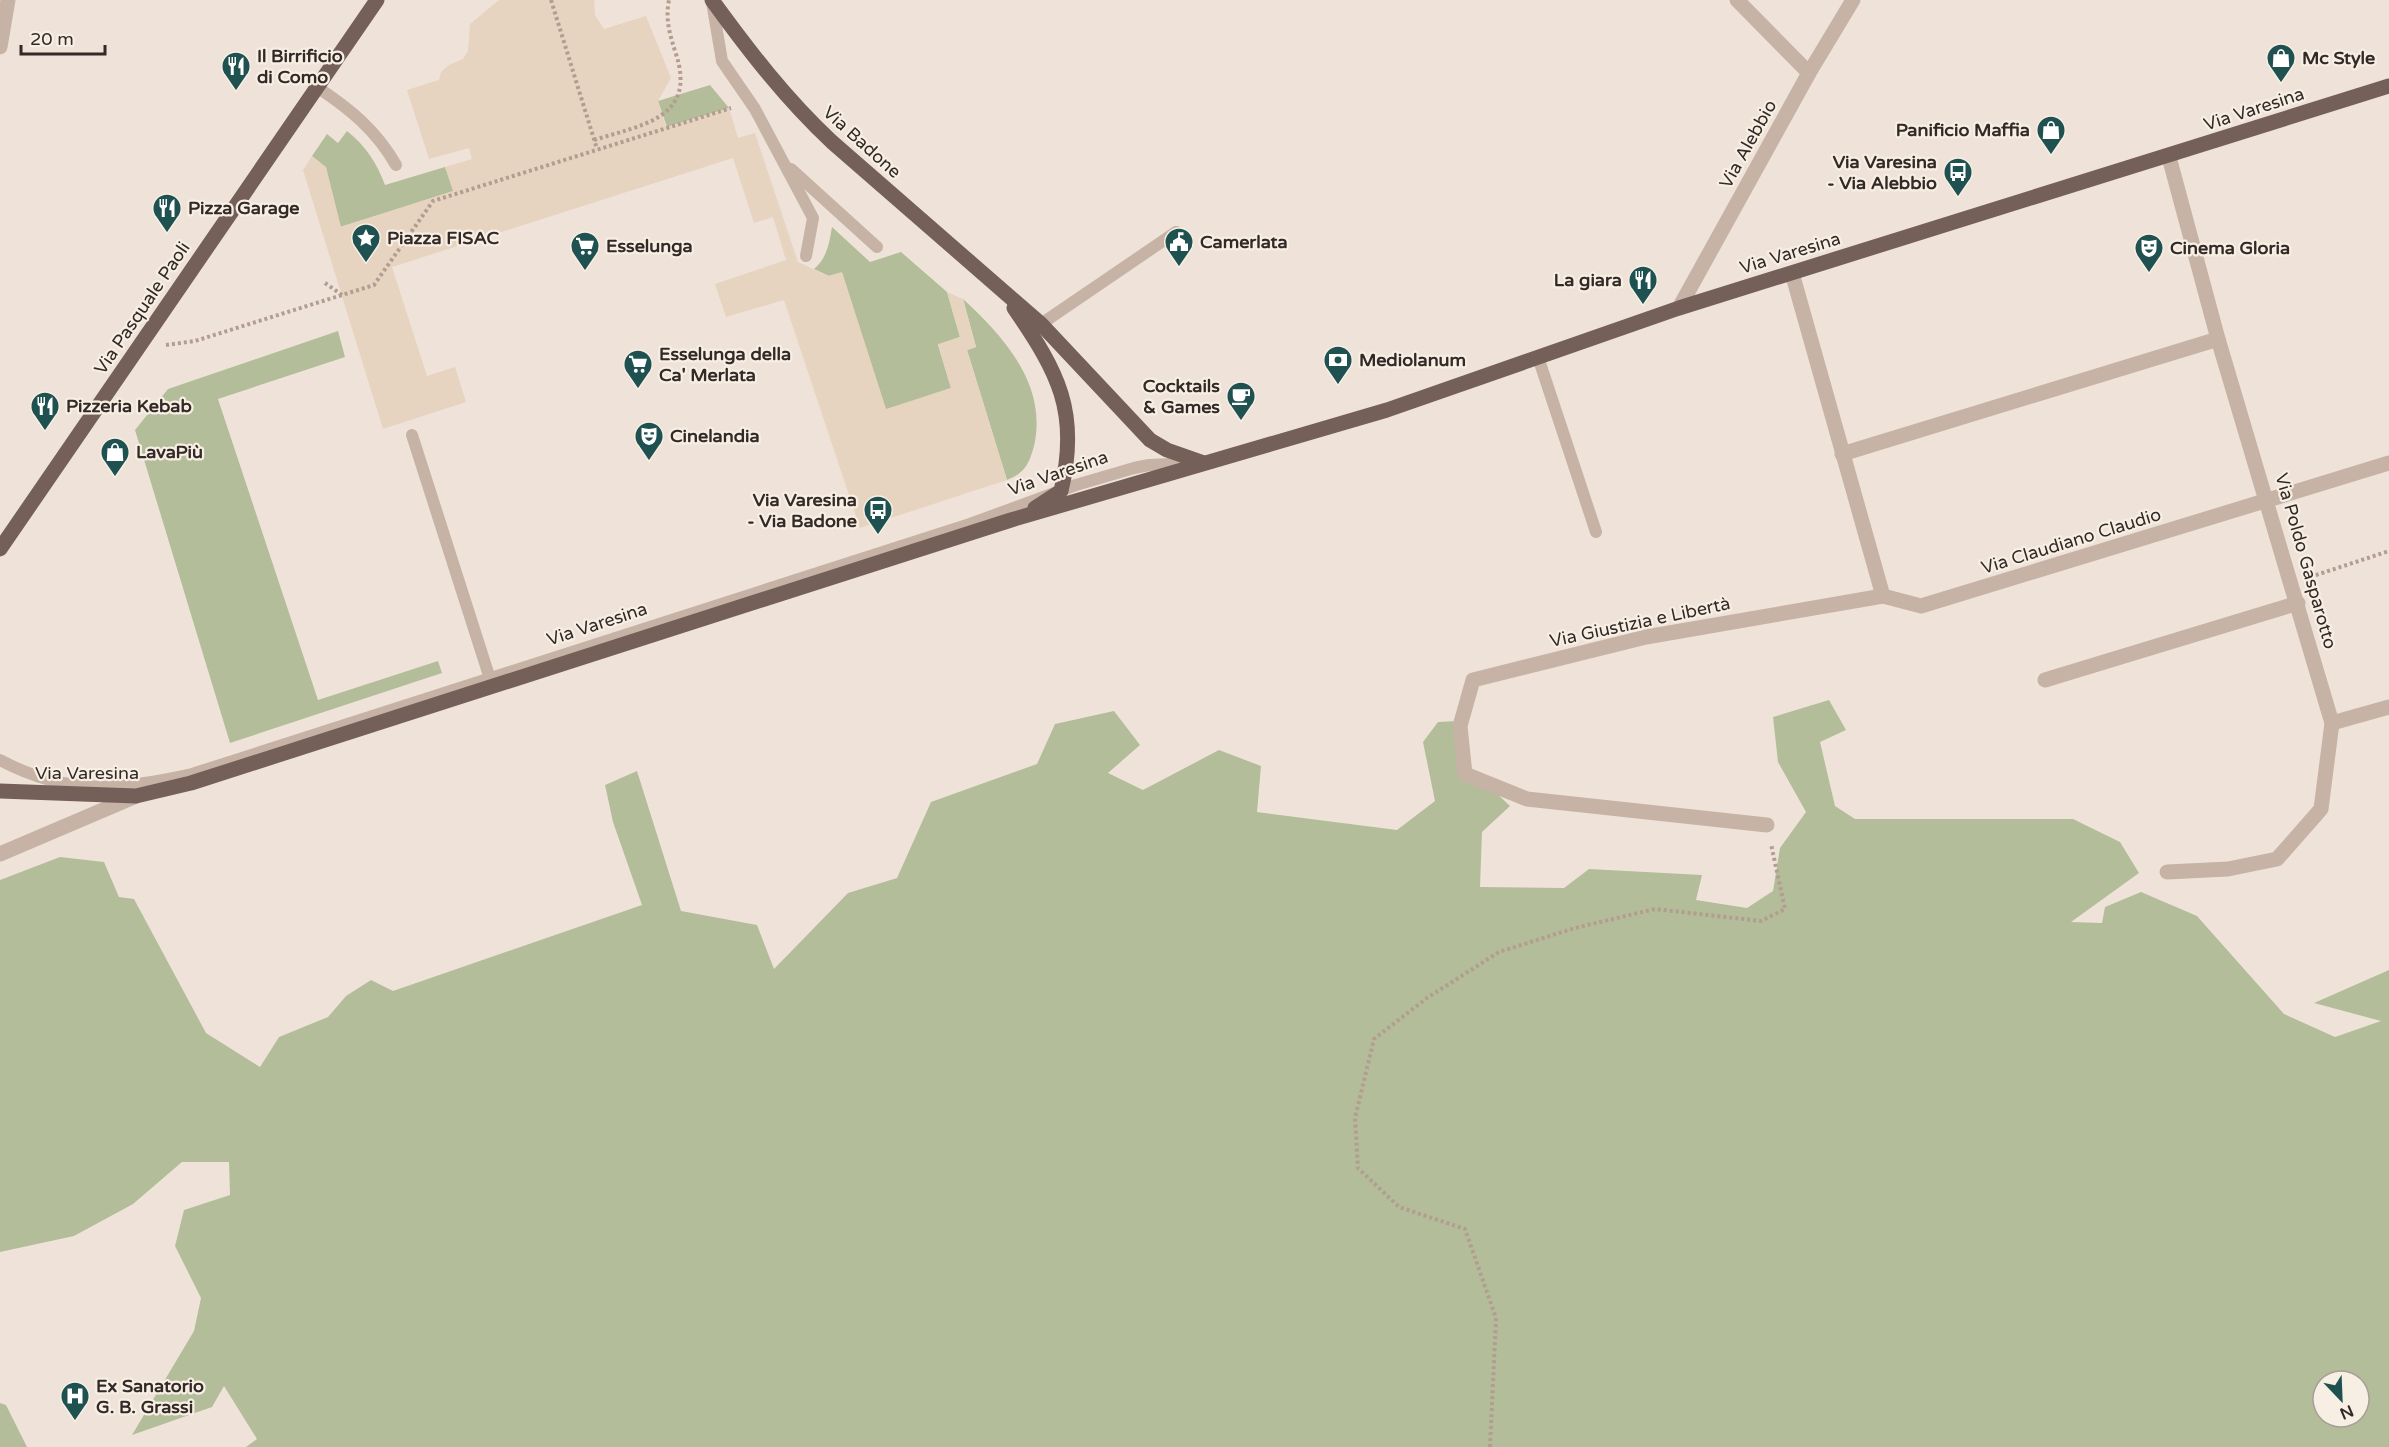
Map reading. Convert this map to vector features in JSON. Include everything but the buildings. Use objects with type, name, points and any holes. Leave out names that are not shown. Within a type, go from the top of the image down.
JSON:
[{"type":"main road","name":"Via Pasquale Paoli","points":[[0,549],[377,0]]},
{"type":"main road","name":"Via Badone","points":[[712,0],[766,73],[800,112],[1005,295],[1041,324],[1150,440],[1167,450],[1204,463]]},
{"type":"main road","name":"Via Varesina","points":[[0,791],[136,796],[190,783],[492,682],[1011,520],[1387,410],[1679,308],[2169,157],[2389,86]]},
{"type":"main road","name":"Via Badone","points":[[1005,295],[1044,355],[1065,400],[1068,434],[1067,466],[1061,491]]},
{"type":"main road","points":[[1011,520],[1041,505],[1061,491]]},
{"type":"street","points":[[0,47],[8,0]]},
{"type":"street","points":[[1737,0],[1809,73]]},
{"type":"street","name":"Via Alebbio","points":[[1679,308],[1809,73],[1853,0]]},
{"type":"street","name":"Via Poldo Gasparotto","points":[[2167,872],[2228,869],[2277,859],[2321,809],[2332,723],[2269,502],[2218,339],[2169,157]]},
{"type":"street","points":[[1792,273],[1883,596]]},
{"type":"street","points":[[1842,454],[2218,339]]},
{"type":"street","name":"Via Claudiano Claudio","points":[[1883,596],[1921,606],[2269,502],[2389,463]]},
{"type":"street","name":"Via Giustizia e Libertà","points":[[1767,825],[1527,799],[1465,774],[1460,726],[1473,680],[1646,637],[1883,596]]},
{"type":"street","points":[[2045,680],[2298,603]]},
{"type":"street","points":[[2332,723],[2389,707]]},
{"type":"street","points":[[0,854],[136,796]]},
{"type":"lane","points":[[712,0],[722,61],[755,109],[813,218],[806,256]]},
{"type":"lane","points":[[317,87],[354,113],[374,132],[396,165]]},
{"type":"lane","points":[[783,162],[877,247]]},
{"type":"lane","points":[[1041,324],[1176,232]]},
{"type":"lane","points":[[1538,357],[1596,532]]},
{"type":"lane","points":[[411,435],[492,682]]},
{"type":"lane","name":"Via Varesina","points":[[0,760],[27,774],[89,788],[136,787],[192,774],[492,682],[958,528],[1061,491],[1149,465],[1204,463]]},
{"type":"path","points":[[551,0],[597,149]]},
{"type":"path","points":[[594,140],[654,121],[672,106],[682,86],[682,74],[667,24],[669,0]]},
{"type":"path","points":[[137,350],[195,341],[374,285],[433,201],[729,108],[755,109]]},
{"type":"path","points":[[326,283],[342,296]]},
{"type":"path","points":[[2292,583],[2389,551]]},
{"type":"path","points":[[1490,1447],[1496,1318],[1465,1229],[1399,1207],[1358,1168],[1355,1118],[1374,1039],[1427,998],[1499,952],[1575,928],[1654,909],[1761,921],[1785,909],[1767,825]]},
{"type":"green space","points":[[710,85],[729,108],[667,127],[658,101]]},
{"type":"green space","points":[[347,131],[370,155],[385,185],[445,167],[454,191],[340,227],[326,168],[312,156],[327,134],[338,143]]},
{"type":"green space","points":[[832,227],[870,262],[901,252],[947,292],[960,337],[938,345],[951,388],[886,410],[842,273],[829,276],[814,269],[825,255]]},
{"type":"green space","points":[[963,299],[1007,346],[1019,364],[1035,403],[1037,424],[1030,458],[1022,471],[1007,480],[967,350],[976,347]]},
{"type":"green space","points":[[338,331],[345,357],[218,399],[318,700],[438,661],[442,673],[230,743],[135,430],[168,389]]},
{"type":"green space","points":[[1829,700],[1846,730],[1820,742],[1835,806],[1855,819],[2073,819],[2120,842],[2139,873],[2071,922],[2102,923],[2105,907],[2141,892],[2197,916],[2284,1014],[2335,1037],[2381,1021],[2314,1003],[2389,970],[2389,1447],[246,1447],[257,1439],[224,1386],[212,1407],[132,1435],[194,1331],[201,1298],[175,1246],[184,1210],[230,1195],[229,1162],[182,1162],[133,1204],[74,1236],[0,1252],[0,880],[60,857],[104,862],[119,897],[134,899],[206,1033],[260,1067],[279,1037],[328,1017],[346,996],[371,980],[393,991],[642,905],[613,822],[605,785],[637,771],[681,911],[757,925],[774,969],[848,893],[897,878],[931,802],[1037,764],[1055,724],[1114,711],[1140,745],[1108,773],[1143,790],[1219,750],[1261,766],[1257,812],[1397,830],[1435,801],[1423,742],[1438,722],[1458,721],[1472,770],[1510,806],[1482,832],[1480,887],[1564,888],[1589,869],[1702,875],[1696,900],[1747,908],[1773,891],[1780,848],[1806,812],[1778,762],[1773,717]]},
{"type":"green space","points":[[0,1403],[6,1405],[27,1447],[0,1447]]},
{"type":"shaded area","name":"Piazza FISAC","points":[[499,0],[594,0],[595,15],[604,29],[646,16],[671,78],[658,101],[666,127],[729,108],[738,138],[755,133],[798,262],[828,276],[842,272],[886,409],[951,388],[938,344],[960,337],[947,292],[963,299],[976,347],[967,350],[1007,480],[860,528],[784,300],[726,317],[715,284],[786,260],[773,217],[754,223],[733,158],[392,267],[427,376],[455,367],[466,402],[383,429],[303,170],[312,156],[326,167],[341,227],[453,191],[445,167],[472,159],[469,148],[429,159],[407,90],[439,80],[441,72],[449,65],[463,59],[468,51],[470,24]]},
{"type":"place","name":"Mc Style","points":[[2281,84]]},
{"type":"place","name":"Il Birrificio di Como","points":[[236,92]]},
{"type":"place","name":"Panificio Maffia","points":[[2051,156]]},
{"type":"place","name":"Via Varesina - Via Alebbio","points":[[1958,198]]},
{"type":"place","name":"Pizza Garage","points":[[167,234]]},
{"type":"place","name":"Piazza FISAC","points":[[366,264]]},
{"type":"place","name":"Camerlata","points":[[1179,268]]},
{"type":"place","name":"Esselunga","points":[[585,272]]},
{"type":"place","name":"Cinema Gloria","points":[[2149,274]]},
{"type":"place","name":"La giara","points":[[1643,306]]},
{"type":"place","name":"Mediolanum","points":[[1338,386]]},
{"type":"place","name":"Esselunga della Ca' Merlata","points":[[638,390]]},
{"type":"place","name":"Cocktails & Games","points":[[1241,422]]},
{"type":"place","name":"Pizzeria Kebab","points":[[45,432]]},
{"type":"place","name":"Cinelandia","points":[[649,462]]},
{"type":"place","name":"LavaPiù","points":[[115,478]]},
{"type":"place","name":"Via Varesina - Via Badone","points":[[878,536]]},
{"type":"place","name":"Ex Sanatorio G. B. Grassi","points":[[75,1422]]}]
